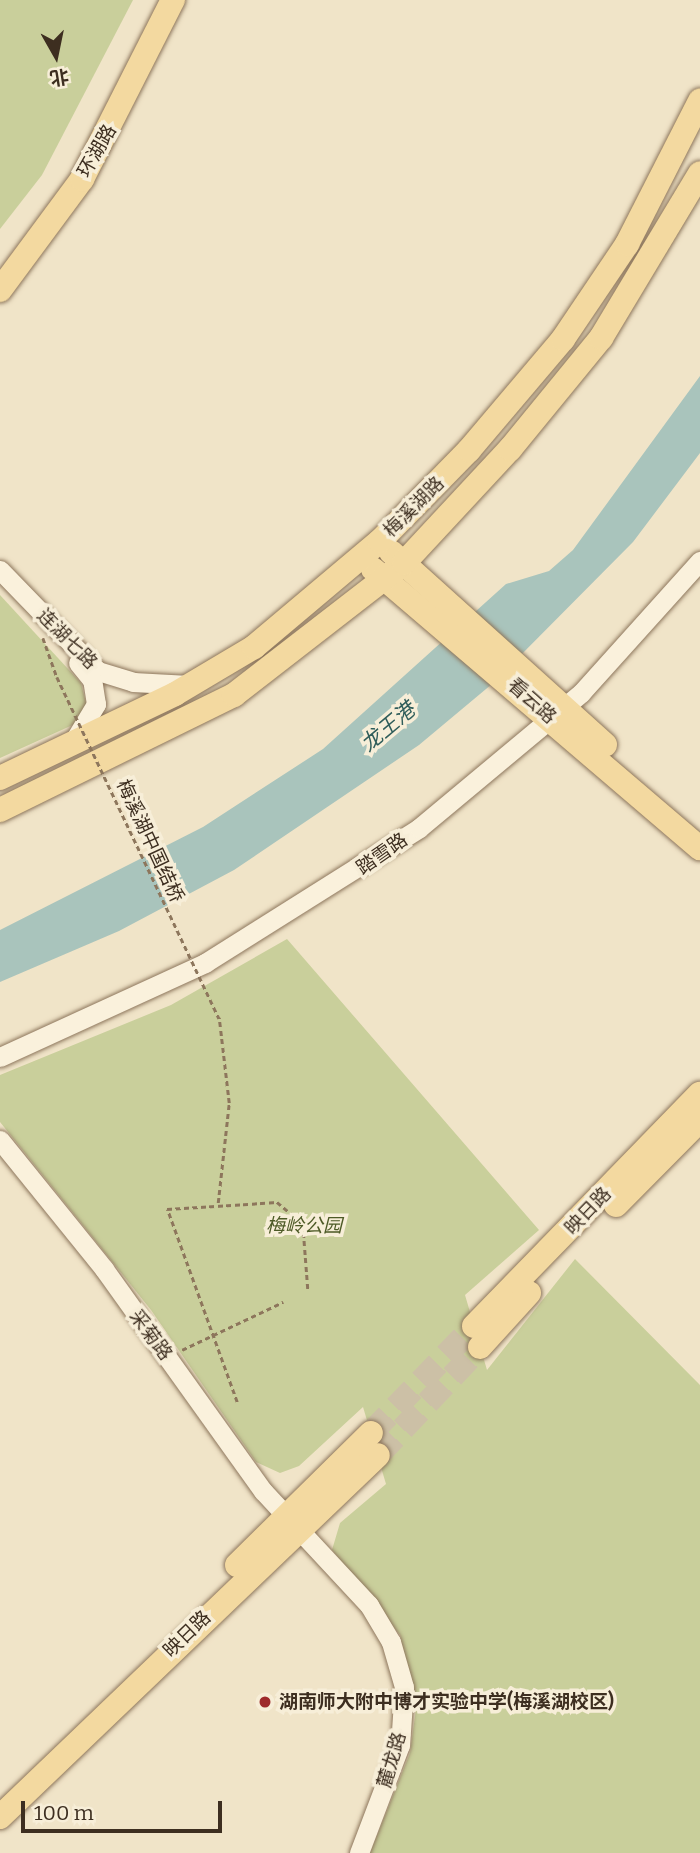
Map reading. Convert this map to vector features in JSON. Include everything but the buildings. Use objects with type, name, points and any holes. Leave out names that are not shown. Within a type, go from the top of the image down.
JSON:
[{"type":"main road","name":"环湖路","points":[[0,269],[69,173],[159,0]]},
{"type":"main road","name":"环湖路","points":[[0,290],[82,179],[173,0]]},
{"type":"main road","name":"梅溪湖路","points":[[0,779],[190,685],[254,647],[380,541],[469,450],[563,339],[627,243],[700,102]]},
{"type":"main road","name":"梅溪湖路","points":[[0,810],[234,695],[394,571],[510,449],[601,338],[700,173]]},
{"type":"main road","points":[[380,541],[394,571]]},
{"type":"main road","points":[[360,558],[394,571],[556,710]]},
{"type":"main road","name":"看云路","points":[[556,710],[700,830]]},
{"type":"main road","name":"看云路","points":[[556,710],[700,848]]},
{"type":"main road","name":"映日路","points":[[700,1094],[477,1337],[700,1120]]},
{"type":"main road","name":"映日路","points":[[0,1817],[374,1444]]},
{"type":"main road","name":"映日路","points":[[0,1793],[289,1528]]},
{"type":"street","name":"踏雪路","points":[[0,1057],[148,994],[280,921],[419,828],[556,710],[700,561]]},
{"type":"street","name":"连湖七路","points":[[0,570],[98,671],[133,682],[190,685]]},
{"type":"street","name":"踏雪路","points":[[0,1066],[112,1020],[263,940],[424,835],[700,572]]},
{"type":"street","name":"连湖七路","points":[[0,580],[86,672],[95,691],[90,723],[59,752]]},
{"type":"street","name":"采菊路","points":[[0,1140],[167,1357],[289,1528]]},
{"type":"street","name":"采菊路","points":[[0,1150],[289,1528]]},
{"type":"street","name":"麓龙路","points":[[289,1528],[361,1609],[391,1665],[392,1743],[352,1853]]},
{"type":"street","name":"麓龙路","points":[[289,1528],[369,1605],[399,1664],[400,1745],[359,1853]]},
{"type":"path","name":"梅溪湖中国结桥","points":[[45,628],[44,647],[57,677],[219,1018],[229,1103],[218,1203]]},
{"type":"path","points":[[237,1402],[167,1209],[218,1203],[277,1202],[303,1224],[308,1289]]},
{"type":"path","points":[[167,1357],[284,1302]]},
{"type":"green space","points":[[0,0],[133,0],[42,175],[0,229]]},
{"type":"green space","points":[[0,595],[81,683],[86,703],[77,723],[0,758]]},
{"type":"green space","name":"梅岭公园","points":[[287,939],[539,1230],[465,1295],[487,1370],[575,1259],[700,1385],[700,1853],[370,1853],[410,1753],[416,1709],[400,1635],[332,1550],[340,1523],[386,1484],[363,1407],[299,1466],[280,1473],[256,1462],[151,1310],[0,1122],[0,1075],[171,1005]]},
{"type":"water","name":"龙王港","points":[[700,376],[700,453],[633,542],[492,684],[419,745],[234,870],[119,931],[0,982],[0,930],[203,827],[323,749],[506,584],[549,571],[573,550]]},
{"type":"tunnel","points":[[371,1433],[474,1326]]},
{"type":"tunnel","points":[[378,1455],[480,1347]]},
{"type":"place","name":"湖南师大附中博才实验中学(梅溪湖校区)","points":[[265,1702]]}]
